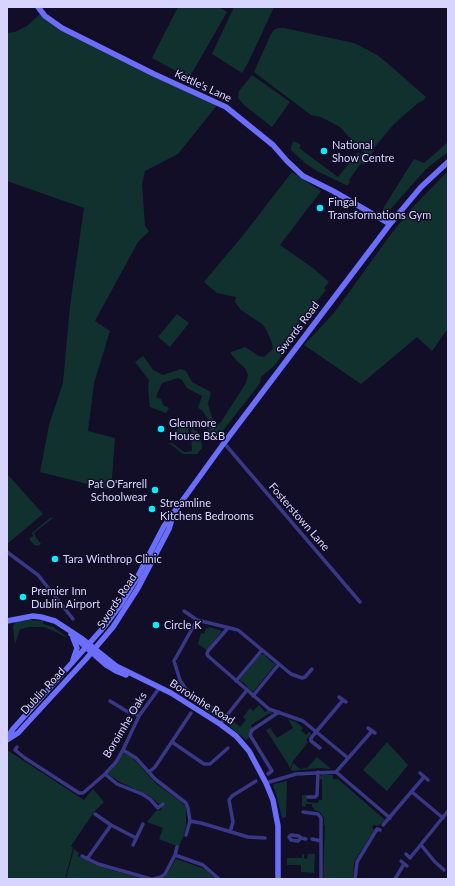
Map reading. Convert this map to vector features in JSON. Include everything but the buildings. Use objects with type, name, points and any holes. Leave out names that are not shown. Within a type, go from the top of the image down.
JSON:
[{"type":"main road","name":"Kettle's Lane","points":[[38,7],[45,16],[62,28],[232,111],[273,145],[303,176],[333,191],[390,224]]},
{"type":"main road","name":"Swords Road","points":[[88,646],[121,604],[137,578],[164,526],[224,443],[390,224],[421,187],[448,162]]},
{"type":"main road","name":"Swords Road","points":[[93,651],[131,600],[169,529],[174,513]]},
{"type":"main road","points":[[7,621],[37,616],[52,619],[63,625],[88,646]]},
{"type":"main road","points":[[63,625],[70,634],[77,648],[76,654],[69,667]]},
{"type":"main road","points":[[70,634],[88,646]]},
{"type":"main road","name":"Boroimhe Road","points":[[88,646],[116,671],[160,687],[220,724],[236,736],[246,747],[266,783],[273,800],[276,814],[278,842],[278,879]]},
{"type":"main road","name":"Dublin Road","points":[[7,739],[13,729],[88,646]]},
{"type":"main road","name":"Dublin Road","points":[[7,739],[18,733],[93,651]]},
{"type":"street","name":"Fosterstown Lane","points":[[224,443],[360,602]]},
{"type":"street","points":[[7,552],[38,575],[73,619]]},
{"type":"street","points":[[184,611],[197,620],[238,630],[291,674],[302,678],[307,676],[312,669]]},
{"type":"street","points":[[194,698],[187,691],[180,680],[174,661],[197,620]]},
{"type":"street","points":[[228,628],[207,654],[211,660],[269,709],[303,720],[348,758]]},
{"type":"street","points":[[236,681],[262,650]]},
{"type":"street","points":[[253,696],[279,664]]},
{"type":"street","name":"Boroimhe Oaks","points":[[16,747],[15,750],[25,758],[79,793],[83,793],[105,774],[116,762],[139,716],[160,687]]},
{"type":"street","points":[[220,724],[247,690]]},
{"type":"street","points":[[320,748],[311,740],[316,731],[343,700]]},
{"type":"street","points":[[110,701],[128,712],[131,711],[139,716]]},
{"type":"street","points":[[131,711],[136,703]]},
{"type":"street","points":[[268,774],[272,771],[250,735],[252,730],[279,712]]},
{"type":"street","points":[[148,772],[155,767],[191,713]]},
{"type":"street","points":[[336,772],[371,731]]},
{"type":"street","points":[[172,742],[204,764],[210,764],[228,748]]},
{"type":"street","points":[[123,750],[136,758],[164,787],[186,803],[190,820],[186,835]]},
{"type":"street","points":[[308,797],[317,796],[318,772]]},
{"type":"street","points":[[266,783],[296,774],[336,772],[390,818]]},
{"type":"street","points":[[420,773],[428,780]]},
{"type":"street","points":[[105,774],[117,784],[142,794],[150,799],[158,808],[162,804]]},
{"type":"street","points":[[383,825],[424,777]]},
{"type":"street","points":[[230,832],[234,822],[229,800],[232,796],[256,781]]},
{"type":"street","points":[[412,792],[443,818]]},
{"type":"street","points":[[406,854],[410,858],[448,811]]},
{"type":"street","points":[[303,812],[318,814],[321,818],[321,879]]},
{"type":"street","points":[[95,814],[111,825],[136,838]]},
{"type":"street","points":[[190,820],[248,837],[265,838]]},
{"type":"street","points":[[133,845],[143,824]]},
{"type":"street","points":[[87,859],[111,825]]},
{"type":"street","points":[[355,879],[357,862],[377,828]]},
{"type":"street","points":[[301,838],[306,839]]},
{"type":"street","points":[[312,839],[321,841]]},
{"type":"street","points":[[421,845],[435,862],[444,870]]},
{"type":"street","points":[[82,856],[87,859],[152,879],[161,877],[165,874],[178,847]]},
{"type":"street","points":[[175,855],[203,865],[219,879]]},
{"type":"street","points":[[395,879],[404,864]]},
{"type":"green space","points":[[178,7],[219,7],[227,12],[189,78],[152,58]]},
{"type":"green space","points":[[234,7],[274,7],[242,73],[212,54]]},
{"type":"green space","points":[[40,14],[48,21],[218,104],[178,154],[145,171],[142,184],[145,226],[149,231],[138,242],[95,321],[110,331],[94,383],[88,431],[115,438],[111,490],[40,472],[49,425],[63,383],[70,306],[84,208],[7,181],[7,33],[15,32],[27,26]]},
{"type":"green space","points":[[278,28],[354,43],[377,55],[426,97],[394,124],[369,156],[359,149],[358,144],[340,127],[321,117],[311,115],[254,72],[271,34]]},
{"type":"green space","points":[[252,75],[290,102],[272,127],[244,105],[238,98],[239,91]]},
{"type":"green space","points":[[293,142],[301,145],[299,148],[338,177],[358,152],[367,159],[363,165],[361,163],[349,180],[350,182],[348,185],[346,185],[317,171],[305,163],[291,150]]},
{"type":"green space","points":[[448,142],[448,152],[426,169],[389,211],[382,210],[414,159],[424,163]]},
{"type":"green space","points":[[448,171],[448,330],[432,351],[417,337],[361,384],[304,345],[334,313],[411,209]]},
{"type":"green space","points":[[292,172],[321,191],[280,245],[313,268],[329,282],[324,288],[326,290],[304,317],[292,343],[274,366],[261,377],[260,383],[221,433],[217,436],[207,437],[206,432],[211,425],[203,411],[198,408],[202,396],[187,388],[182,380],[178,378],[162,383],[156,397],[161,399],[163,405],[169,408],[166,413],[150,407],[148,389],[149,380],[135,362],[143,356],[153,370],[163,375],[181,369],[186,371],[192,382],[211,393],[208,403],[213,420],[218,425],[221,422],[246,383],[248,375],[245,368],[237,361],[231,352],[245,347],[259,356],[264,357],[273,349],[266,329],[262,324],[241,310],[235,302],[236,297],[217,293],[204,282],[244,234]]},
{"type":"green space","points":[[177,314],[189,323],[170,347],[158,337]]},
{"type":"green space","points":[[181,422],[188,427],[189,439],[187,441],[179,436],[177,430]]},
{"type":"green space","points":[[192,428],[199,433],[202,448],[197,454],[183,454],[169,443],[172,443],[184,452],[192,451]]},
{"type":"green space","points":[[9,476],[43,514],[7,544],[7,478]]},
{"type":"green space","points":[[50,518],[53,518],[34,533],[41,544],[38,546],[34,545],[29,539],[33,536],[32,533]]},
{"type":"green space","points":[[16,621],[43,621],[43,624],[53,627],[67,637],[44,627],[30,627],[20,629],[15,644],[13,626]]},
{"type":"green space","points":[[209,627],[222,631],[207,650],[198,644],[201,633],[204,634],[206,628],[208,629]]},
{"type":"green space","points":[[261,654],[266,655],[265,656],[273,663],[274,662],[275,665],[253,692],[247,688],[248,687],[243,682],[241,682],[240,679]]},
{"type":"green space","points":[[211,704],[223,714],[221,718],[218,718],[207,711]]},
{"type":"green space","points":[[259,705],[265,712],[268,710],[272,713],[271,715],[270,713],[251,725],[252,728],[248,734],[249,738],[246,740],[227,724],[227,720],[230,718],[240,727],[246,720],[243,717],[250,708],[253,711]]},
{"type":"green space","points":[[288,719],[296,722],[303,728],[301,730],[306,735],[309,732],[311,734],[306,740],[308,742],[306,745],[293,761],[290,769],[266,730],[270,728],[277,738],[293,728]]},
{"type":"green space","points":[[387,742],[408,765],[387,791],[363,770]]},
{"type":"green space","points":[[7,750],[84,800],[93,789],[104,802],[94,812],[71,846],[73,848],[65,879],[7,879]]},
{"type":"green space","points":[[124,753],[132,757],[155,783],[186,807],[186,825],[179,847],[159,839],[163,828],[147,822],[156,811],[161,810],[162,807],[150,796],[118,781],[108,774]]},
{"type":"green space","points":[[317,757],[331,769],[319,768],[292,771],[291,770],[293,763],[300,769],[303,769],[304,767],[306,769]]},
{"type":"green space","points":[[323,774],[333,775],[333,779],[338,779],[385,820],[377,826],[374,825],[372,827],[374,830],[354,862],[353,879],[323,879],[324,818],[320,812],[314,810],[312,804],[306,804],[305,807],[302,806],[302,795],[307,795],[307,802],[318,803],[319,800],[322,800],[322,779],[319,779]]},
{"type":"green space","points":[[287,781],[286,817],[282,818],[273,786],[274,784]]},
{"type":"green space","points":[[74,849],[79,853],[78,856],[98,866],[143,879],[66,879]]},
{"type":"green space","points":[[302,854],[304,854],[304,858],[307,859],[308,854],[315,854],[314,873],[301,872],[301,865],[287,865],[287,858],[302,858]]},
{"type":"green space","points":[[176,859],[206,870],[216,879],[162,879],[165,877]]},
{"type":"place","name":"National Show Centre","points":[[324,151]]},
{"type":"place","name":"Fingal Transformations Gym","points":[[320,208]]},
{"type":"place","name":"Glenmore House B&B","points":[[161,429]]},
{"type":"place","name":"Pat O'Farrell Schoolwear","points":[[155,490]]},
{"type":"place","name":"Streamline Kitchens Bedrooms","points":[[152,509]]},
{"type":"place","name":"Tara Winthrop Clinic","points":[[55,559]]},
{"type":"place","name":"Premier Inn Dublin Airport","points":[[23,597]]},
{"type":"place","name":"Circle K","points":[[156,625]]}]
